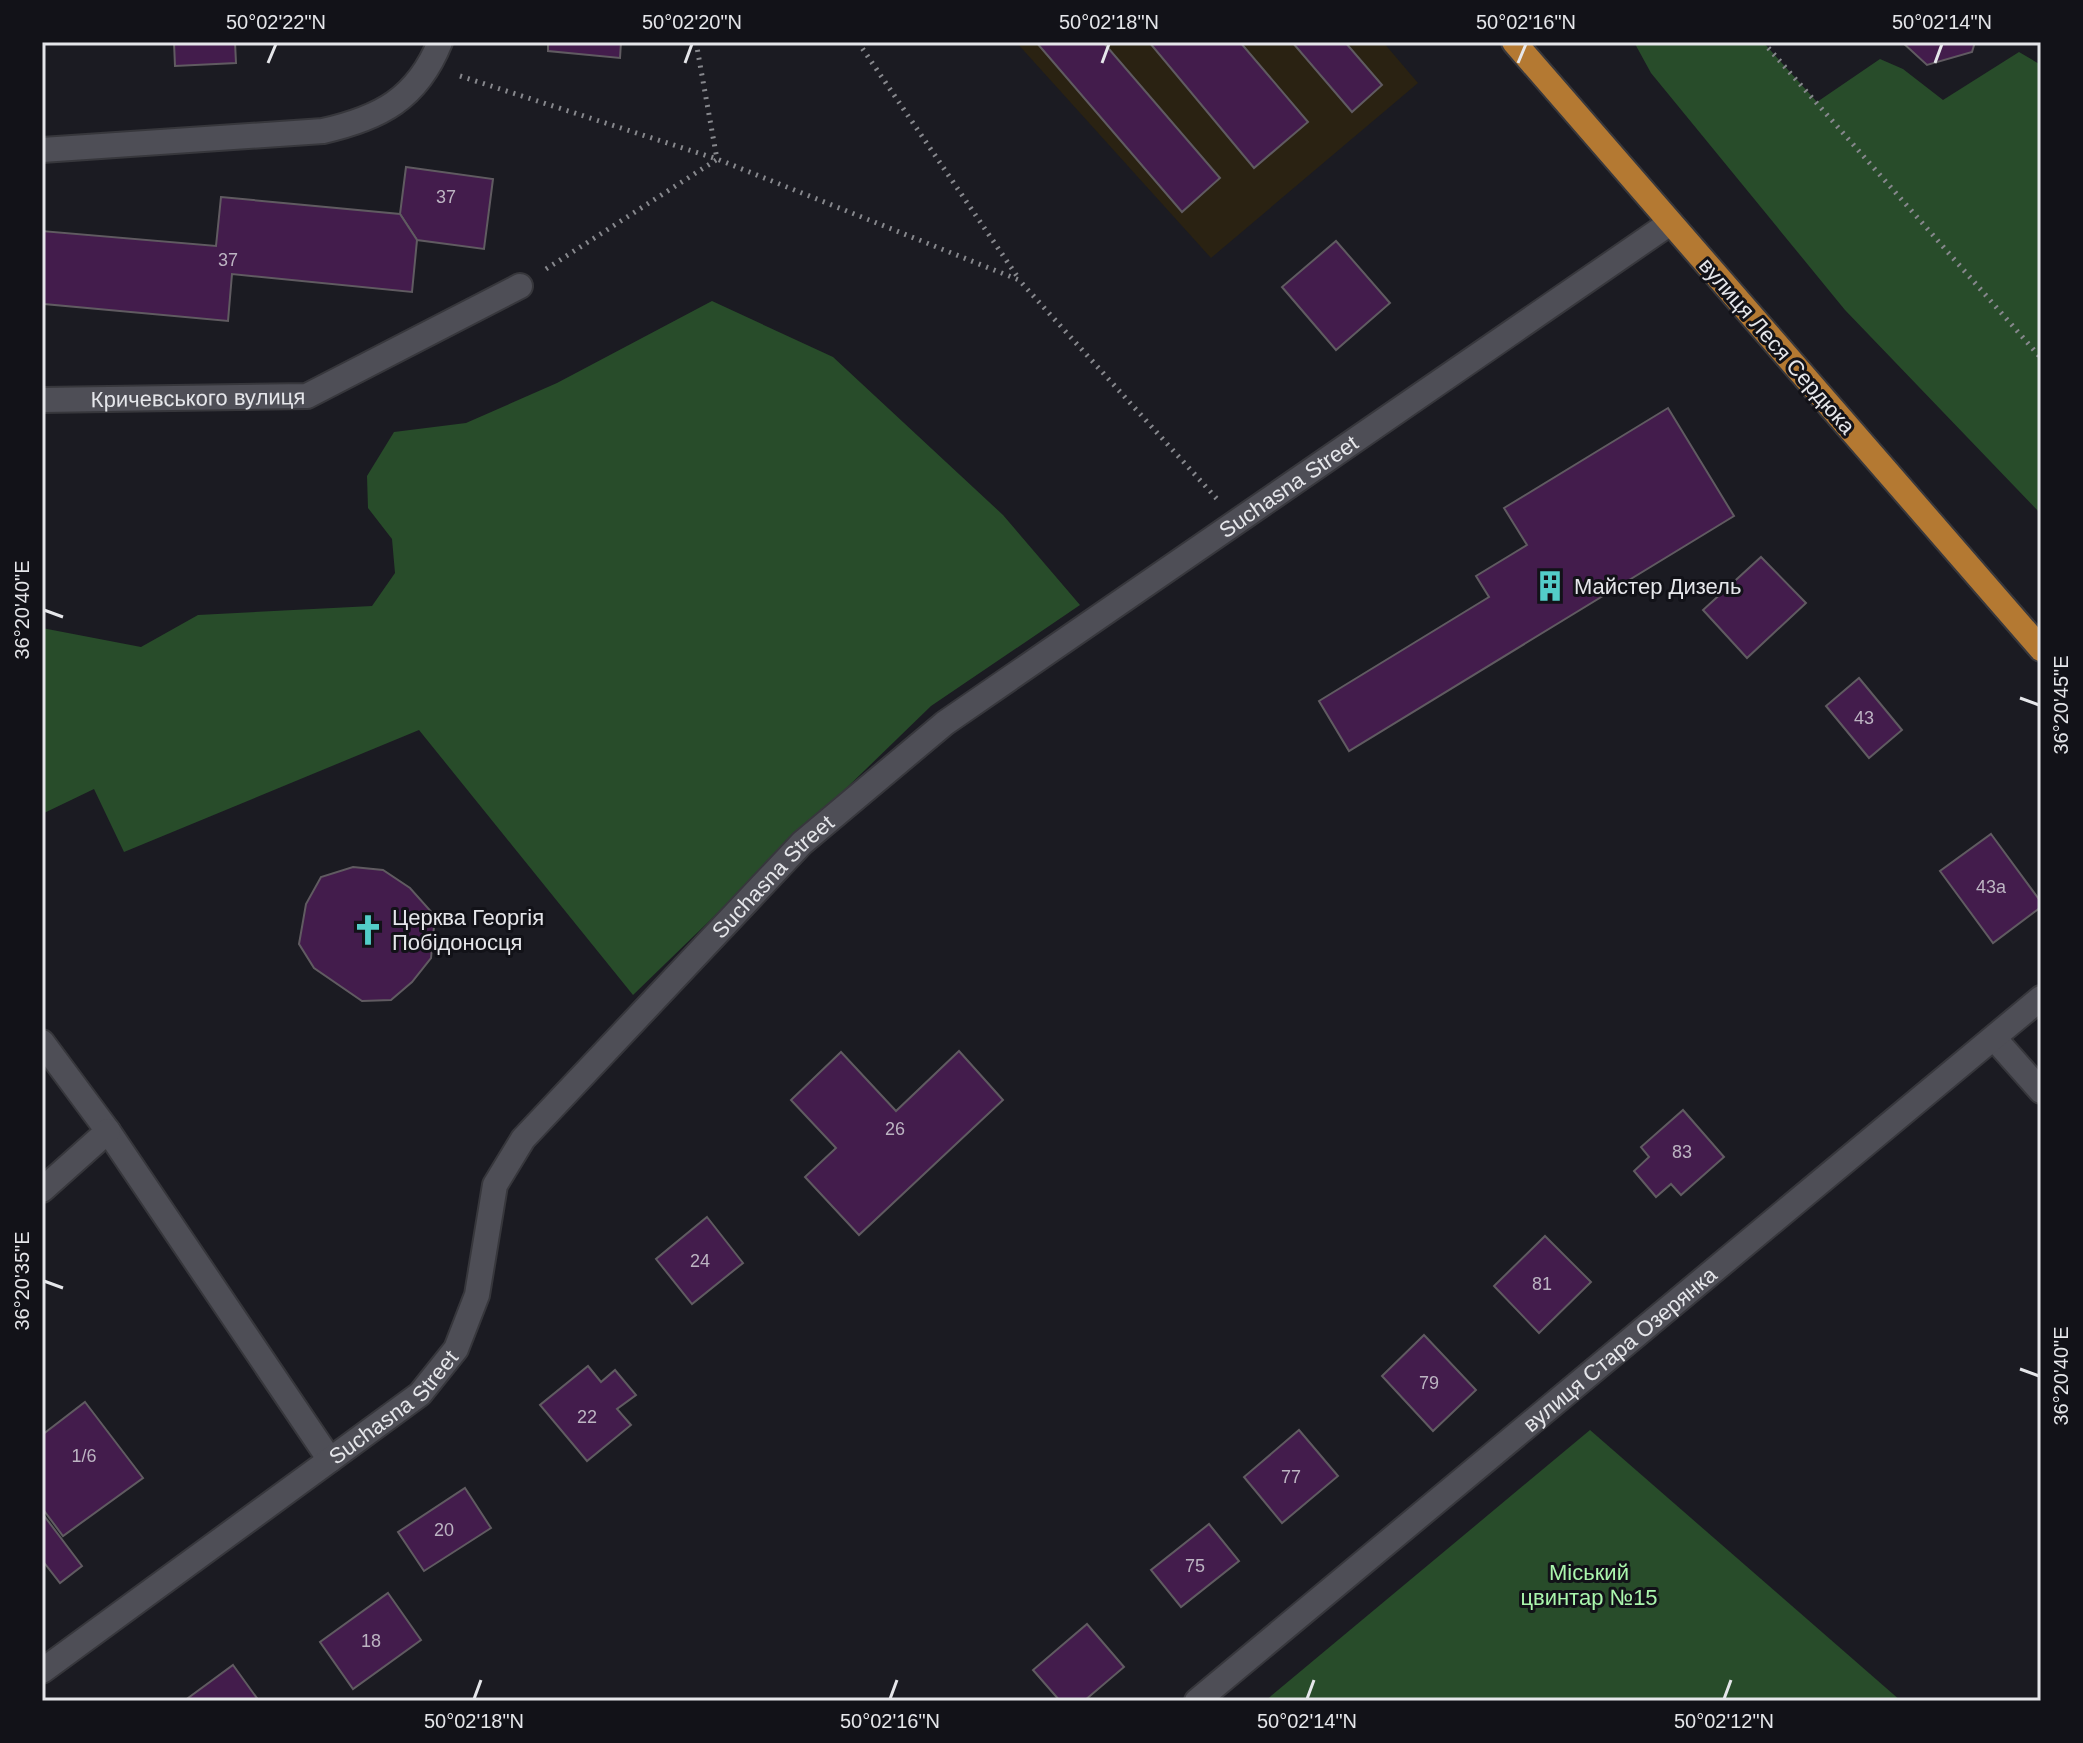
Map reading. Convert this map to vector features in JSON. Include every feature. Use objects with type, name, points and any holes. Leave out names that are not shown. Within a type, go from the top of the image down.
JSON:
[{"type":"main road","name":"вулиця Леся Сердюка","points":[[1514,42],[2041,649]]},
{"type":"street","points":[[42,150],[337,128],[365,122],[402,99],[430,67],[440,42]]},
{"type":"street","name":"Suchasna Street","points":[[42,1671],[420,1394],[456,1349],[477,1295],[495,1185],[523,1139],[802,843],[945,723],[1670,223]]},
{"type":"street","name":"Кричевського вулиця","points":[[42,400],[307,396],[520,286]]},
{"type":"street","name":"вулиця Стара Озерянка","points":[[1197,1701],[2041,998]]},
{"type":"street","points":[[1994,1038],[2041,1091]]},
{"type":"street","points":[[42,1042],[108,1131],[330,1460]]},
{"type":"street","points":[[42,1190],[108,1131]]},
{"type":"path","points":[[696,42],[717,159]]},
{"type":"path","points":[[858,42],[1019,280],[1236,520]]},
{"type":"path","points":[[1763,42],[2041,358]]},
{"type":"path","points":[[430,67],[717,159],[1019,280]]},
{"type":"path","points":[[520,286],[717,159]]},
{"type":"shaded area","points":[[1016,42],[1383,42],[1418,83],[1211,258]]},
{"type":"green space","points":[[1634,42],[1763,42],[1817,102],[1880,59],[1903,69],[1943,100],[2019,52],[2041,65],[2041,514],[1845,310],[1651,73]]},
{"type":"green space","points":[[712,301],[833,357],[1003,515],[1080,605],[931,706],[633,995],[419,730],[124,852],[94,789],[42,814],[42,628],[141,647],[198,615],[372,606],[395,573],[392,539],[368,508],[367,476],[394,432],[466,423],[557,383]]},
{"type":"green space","name":"Міський цвинтар №15","points":[[1590,1430],[1901,1701],[1265,1701]]},
{"type":"building","points":[[174,42],[235,42],[236,63],[175,66]]},
{"type":"building","points":[[548,42],[621,42],[620,58],[548,51]]},
{"type":"building","points":[[1036,42],[1103,42],[1220,178],[1182,212]]},
{"type":"building","points":[[1149,42],[1240,42],[1308,122],[1254,168]]},
{"type":"building","points":[[1292,42],[1345,42],[1382,85],[1352,112]]},
{"type":"building","points":[[1902,42],[1975,42],[1972,52],[1927,65]]},
{"type":"building","points":[[406,167],[493,179],[484,249],[417,240],[400,214]]},
{"type":"building","points":[[221,197],[400,214],[417,240],[412,292],[232,274],[228,321],[44,304],[42,301],[42,231],[216,246]]},
{"type":"building","points":[[1336,241],[1390,303],[1336,350],[1282,287]]},
{"type":"building","name":"Майстер Дизель","points":[[1668,408],[1734,516],[1349,751],[1319,701],[1489,597],[1476,576],[1527,545],[1504,508]]},
{"type":"building","points":[[1761,557],[1806,603],[1747,658],[1703,610]]},
{"type":"building","points":[[1859,678],[1902,730],[1869,758],[1826,706]]},
{"type":"building","points":[[1991,834],[2041,902],[2041,907],[1993,943],[1940,871]]},
{"type":"building","name":"Церква Георгія Побідоносця","points":[[353,867],[383,870],[410,888],[435,916],[431,958],[412,982],[391,1000],[362,1001],[314,968],[299,944],[306,904],[321,877]]},
{"type":"building","points":[[959,1051],[1003,1100],[859,1235],[805,1177],[836,1148],[791,1100],[841,1052],[896,1111]]},
{"type":"building","points":[[1683,1110],[1724,1157],[1681,1195],[1671,1184],[1656,1197],[1634,1171],[1649,1157],[1641,1147]]},
{"type":"building","points":[[707,1217],[743,1263],[692,1304],[656,1259]]},
{"type":"building","points":[[1545,1236],[1591,1282],[1539,1333],[1494,1286]]},
{"type":"building","points":[[1424,1335],[1476,1390],[1433,1431],[1382,1376]]},
{"type":"building","points":[[588,1366],[601,1382],[615,1370],[636,1395],[617,1409],[631,1425],[587,1461],[540,1405]]},
{"type":"building","points":[[85,1402],[143,1478],[63,1536],[42,1508],[42,1435]]},
{"type":"building","points":[[1299,1430],[1338,1476],[1282,1523],[1244,1477]]},
{"type":"building","points":[[465,1488],[491,1528],[424,1571],[398,1532]]},
{"type":"building","points":[[42,1513],[82,1566],[60,1583],[42,1560]]},
{"type":"building","points":[[1209,1524],[1239,1561],[1181,1607],[1151,1570]]},
{"type":"building","points":[[388,1593],[421,1640],[353,1689],[320,1642]]},
{"type":"building","points":[[1087,1624],[1124,1667],[1084,1701],[1060,1701],[1033,1670]]},
{"type":"building","points":[[233,1665],[259,1701],[184,1701]]},
{"type":"place","name":"Майстер Дизель","points":[[1550,586]]},
{"type":"place","name":"Церква Георгія Побідоносця","points":[[368,930]]}]
